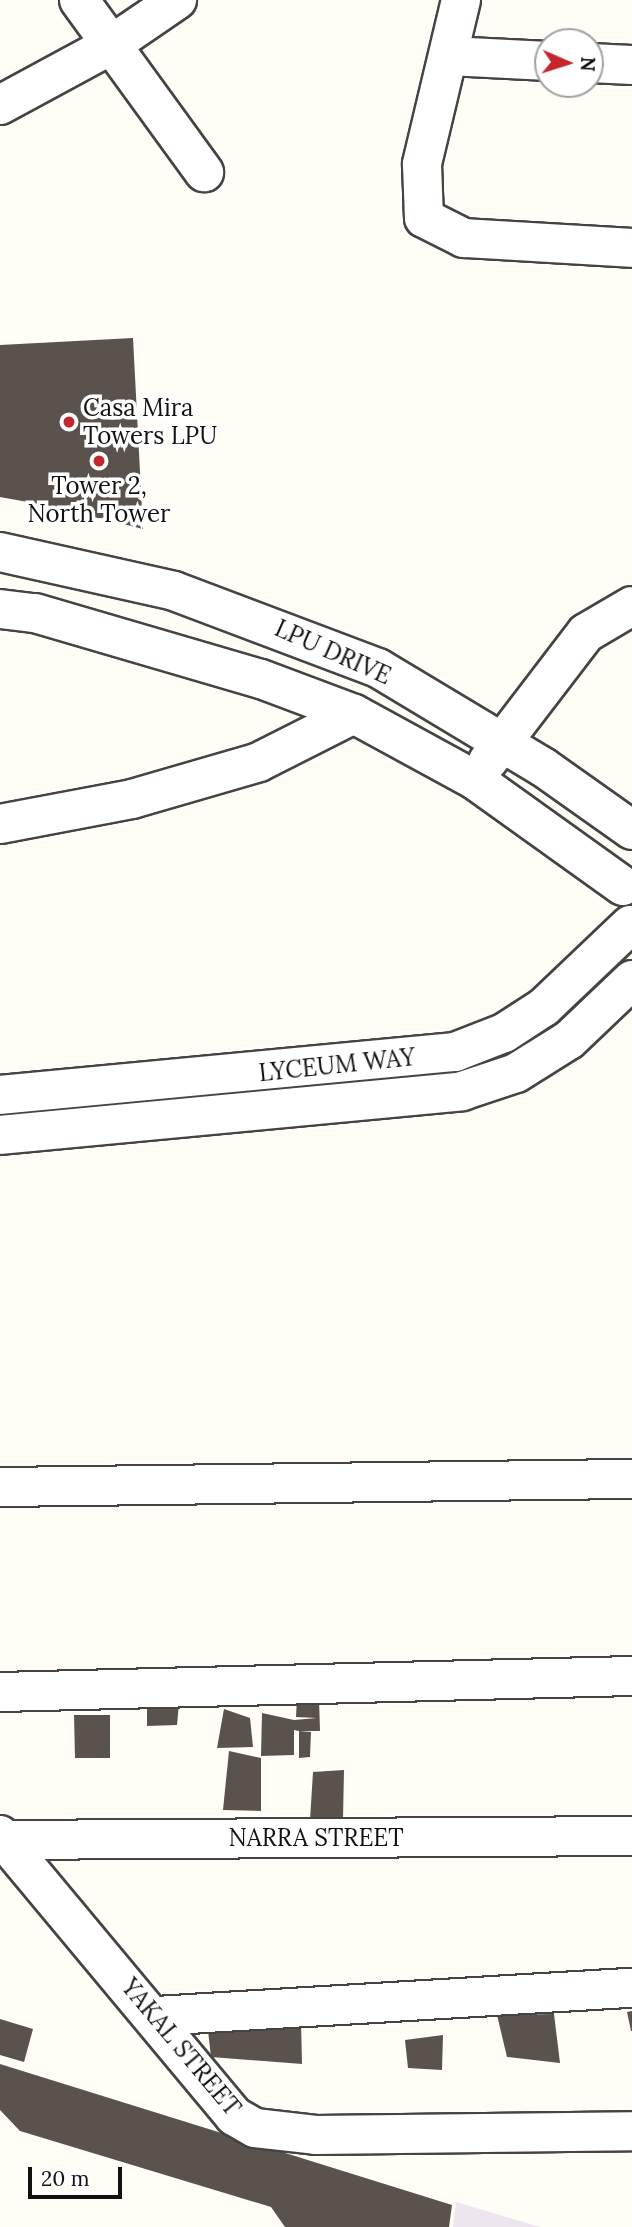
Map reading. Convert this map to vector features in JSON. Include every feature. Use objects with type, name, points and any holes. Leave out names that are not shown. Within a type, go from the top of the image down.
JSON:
[{"type":"street","points":[[79,0],[204,172]]},
{"type":"street","points":[[0,105],[111,45],[177,0]]},
{"type":"street","points":[[461,0],[422,164],[424,218],[464,238],[632,248]]},
{"type":"street","points":[[449,56],[534,60]]},
{"type":"street","points":[[604,64],[632,65]]},
{"type":"street","name":"LPU DRIVE","points":[[0,552],[174,591],[279,626],[378,668],[503,741],[632,830]]},
{"type":"street","points":[[475,780],[586,633],[632,606]]},
{"type":"street","name":"LPU DRIVE","points":[[0,609],[35,612],[261,679],[354,714],[475,780],[627,876]]},
{"type":"street","points":[[0,824],[132,799],[259,762],[354,714]]},
{"type":"street","points":[[627,876],[631,926]]},
{"type":"street","name":"LYCEUM WAY","points":[[0,1095],[455,1052],[504,1033],[544,1007],[631,926]]},
{"type":"street","name":"LYCEUM WAY","points":[[0,1135],[462,1091],[516,1073],[569,1040],[632,980]]},
{"type":"street","points":[[0,1487],[632,1479]]},
{"type":"street","points":[[0,1692],[632,1676]]},
{"type":"street","name":"NARRA STREET","points":[[1,1838],[632,1836]]},
{"type":"street","name":"YAKAL STREET","points":[[1,1838],[156,2016],[234,2116],[256,2128],[316,2135],[632,2131]]},
{"type":"street","points":[[156,2016],[632,1988]]},
{"type":"shaded area","points":[[456,2202],[540,2227],[453,2227]]},
{"type":"building","name":"Casa Mira Towers LPU","points":[[133,338],[143,529],[100,518],[73,519],[72,510],[0,497],[0,345]]},
{"type":"building","points":[[297,1697],[319,1699],[320,1731],[294,1730],[294,1755],[261,1756],[262,1713],[294,1720],[317,1718],[296,1717]]},
{"type":"building","points":[[147,1700],[179,1703],[177,1725],[147,1726]]},
{"type":"building","points":[[224,1709],[250,1718],[253,1747],[217,1748]]},
{"type":"building","points":[[74,1715],[110,1715],[110,1758],[75,1758]]},
{"type":"building","points":[[299,1731],[311,1732],[310,1757],[299,1758]]},
{"type":"building","points":[[229,1751],[261,1758],[261,1811],[223,1810]]},
{"type":"building","points":[[344,1770],[343,1819],[310,1820],[313,1772]]},
{"type":"building","points":[[632,2011],[632,2031],[631,2031],[627,2012]]},
{"type":"building","points":[[554,2014],[560,2063],[507,2057],[497,2015]]},
{"type":"building","points":[[0,2019],[33,2029],[24,2062],[0,2055]]},
{"type":"building","points":[[301,2021],[302,2064],[211,2057],[207,2022]]},
{"type":"building","points":[[443,2035],[442,2070],[408,2068],[405,2040]]},
{"type":"building","points":[[0,2064],[452,2205],[449,2227],[285,2227],[271,2207],[20,2131],[0,2110]]},
{"type":"place","name":"Casa Mira Towers LPU","points":[[69,422]]},
{"type":"place","name":"Tower 2, North Tower","points":[[99,461]]}]
